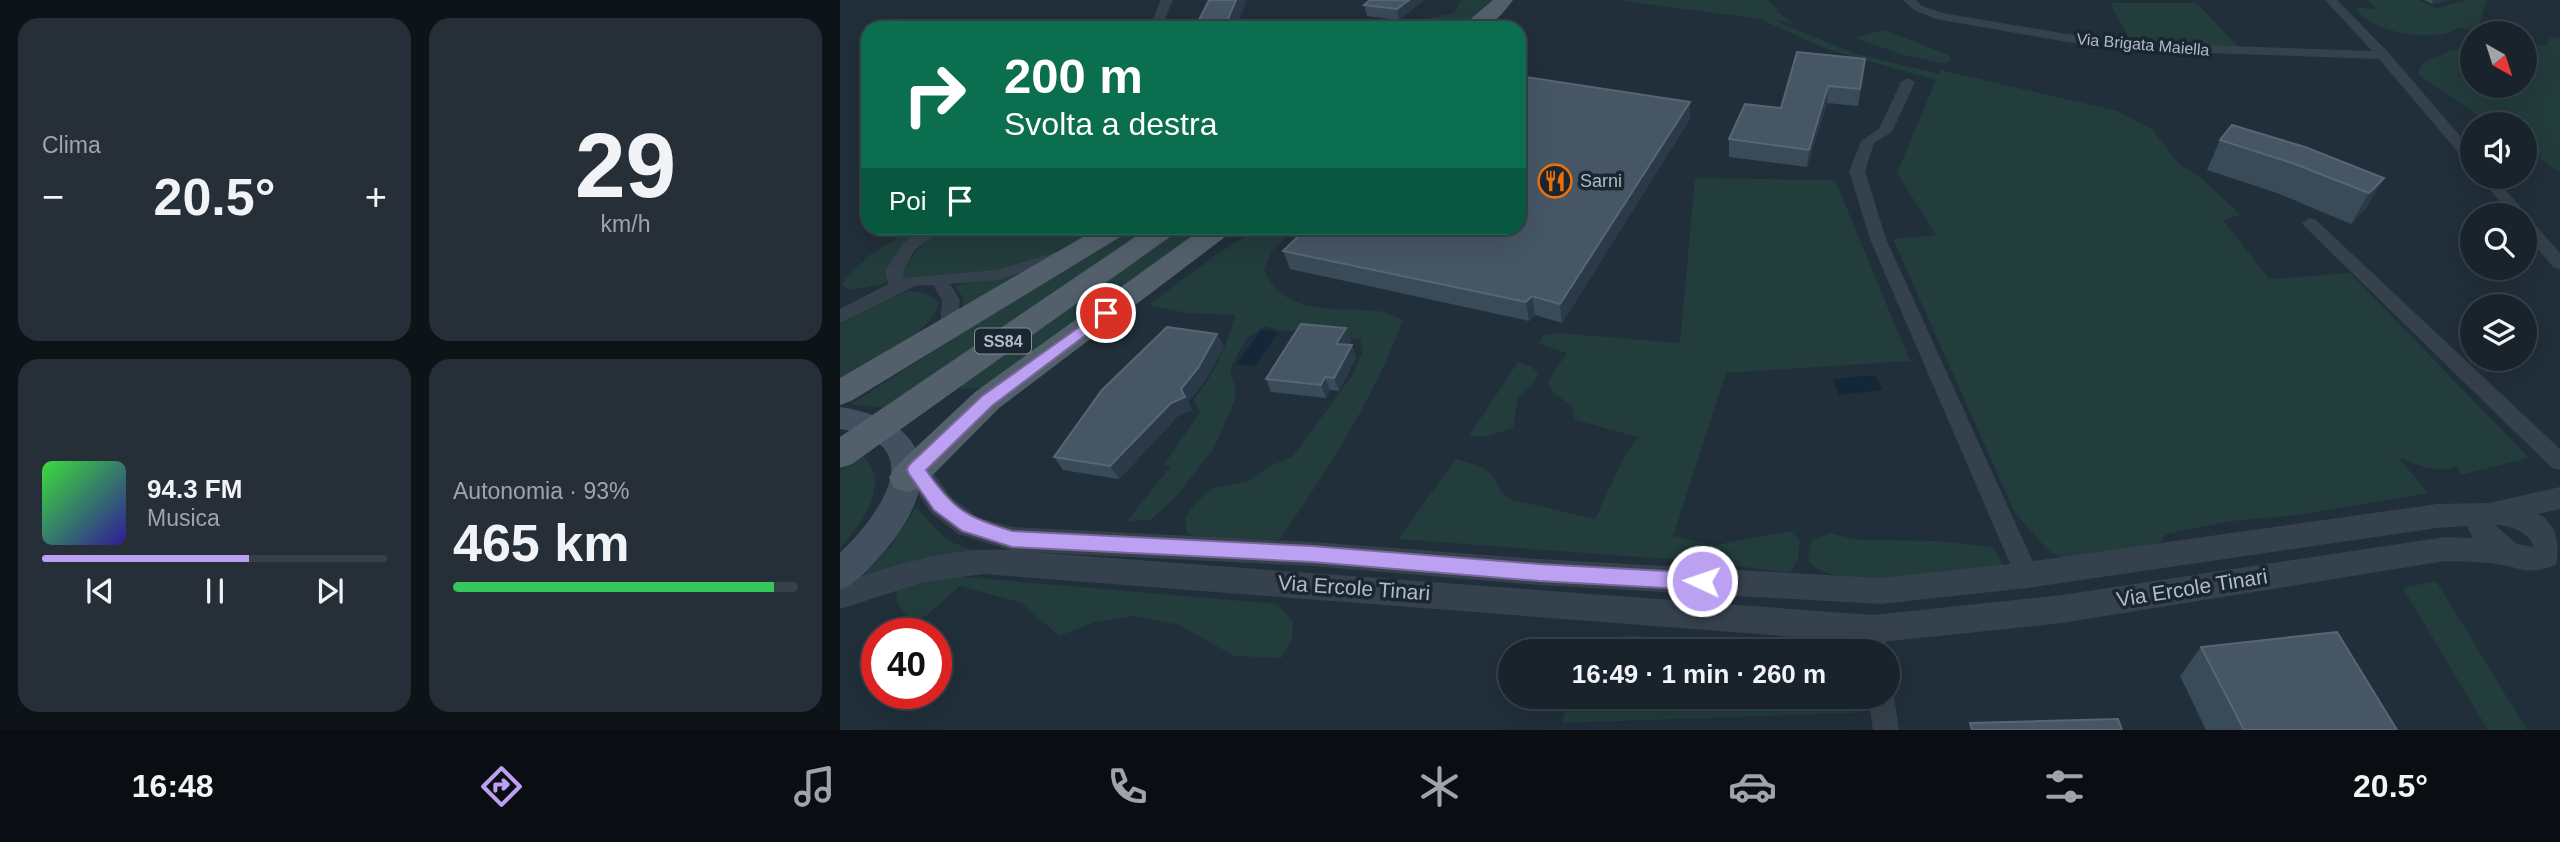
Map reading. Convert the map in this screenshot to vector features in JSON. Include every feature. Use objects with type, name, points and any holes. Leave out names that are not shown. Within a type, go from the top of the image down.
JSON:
[{"type":"main road","points":[[1480,21],[1503,0]]},
{"type":"main road","points":[[904,458],[877,426],[842,401],[949,328],[1104,235]]},
{"type":"main road","name":"SS84","points":[[840,455],[1155,235]]},
{"type":"main road","points":[[840,575],[873,542],[897,508],[904,458],[1211,235]]},
{"type":"street","points":[[1158,21],[1167,0]]},
{"type":"street","name":"Via Brigata Maiella","points":[[1909,0],[1918,8],[1940,16],[2067,38],[2147,47],[2383,55]]},
{"type":"street","points":[[2331,0],[2383,55],[2460,146]]},
{"type":"street","points":[[1908,82],[1885,132],[1868,141],[1857,171],[1878,239],[2027,576]]},
{"type":"street","points":[[2496,189],[2509,203]]},
{"type":"street","points":[[2310,223],[2560,462]]},
{"type":"street","points":[[898,287],[894,271],[909,247],[926,235]]},
{"type":"street","points":[[2537,237],[2560,264]]},
{"type":"street","points":[[848,313],[912,281],[1011,272],[1084,247]]},
{"type":"street","points":[[938,279],[951,300],[949,328]]},
{"type":"street","name":"Via Ercole Tinari","points":[[904,458],[941,505],[968,526],[1012,539],[1299,553],[1539,572],[1881,591],[2027,576],[2437,516],[2490,514],[2560,498]]},
{"type":"street","points":[[2512,555],[2496,546],[2483,530],[2482,521],[2490,514],[2510,514],[2529,523],[2555,543]]},
{"type":"street","name":"Via Ercole Tinari","points":[[1879,639],[2445,550],[2495,551],[2536,560],[2546,556],[2555,543]]},
{"type":"street","name":"Via Ercole Tinari","points":[[840,596],[924,569],[984,561],[1862,639]]},
{"type":"street","points":[[1883,709],[1886,730]]},
{"type":"green space","points":[[1461,0],[1493,0],[1470,21],[1421,21],[1454,13]]},
{"type":"green space","points":[[1617,0],[1767,0],[1778,9],[1776,11],[1796,25],[1776,19],[1780,23],[1853,53],[1939,74],[1941,70],[2117,111],[2152,129],[2179,164],[2199,176],[2241,215],[2223,220],[2269,279],[2350,273],[2529,458],[2460,475],[2457,466],[2435,469],[2399,458],[2428,493],[2296,515],[2232,521],[2166,534],[2159,545],[2065,562],[2046,548],[2015,513],[1893,239],[1936,235],[1897,173],[1936,80],[1829,50],[1760,19]]},
{"type":"green space","points":[[2368,0],[2419,0],[2436,8],[2467,0],[2487,0],[2480,21],[2460,21],[2460,28],[2435,35],[2387,29],[2373,24],[2362,16],[2356,7],[2376,9]]},
{"type":"green space","points":[[2110,3],[2197,3],[2238,47],[2132,44]]},
{"type":"green space","points":[[1884,30],[1949,55],[1950,60],[1946,64],[1904,55],[1854,38]]},
{"type":"green space","points":[[2549,37],[2560,38],[2560,172],[2537,156],[2537,112],[2473,112],[2418,74],[2422,63],[2460,48],[2460,98],[2538,98],[2538,45],[2547,46]]},
{"type":"green space","points":[[1695,178],[1835,180],[1910,361],[1726,373],[1673,536],[1715,545],[1790,531],[1800,541],[1798,559],[1790,573],[1706,562],[1398,539],[1456,459],[1489,472],[1500,491],[1513,500],[1595,519],[1625,455],[1638,437],[1575,420],[1572,406],[1552,392],[1548,381],[1567,353],[1539,344],[1543,336],[1559,333],[1680,343]]},
{"type":"green space","points":[[902,235],[924,235],[906,252],[885,283],[847,289],[842,283],[871,254]]},
{"type":"green space","points":[[936,235],[1085,235],[1044,258],[1009,270],[903,279],[902,272],[926,242]]},
{"type":"green space","points":[[1116,235],[1137,235],[887,408],[851,404]]},
{"type":"green space","points":[[1170,235],[1194,235],[982,388],[961,389],[959,384]]},
{"type":"green space","points":[[1248,235],[1288,235],[1270,254],[1264,270],[1273,285],[1285,296],[1313,307],[1378,311],[1403,320],[1364,406],[1315,488],[1279,540],[1200,538],[1187,533],[1185,518],[1212,488],[1250,481],[1267,468],[1293,456],[1354,373],[1363,350],[1360,339],[1310,330],[1282,331],[1265,326],[1248,337],[1231,366],[1231,377],[1236,388],[1234,402],[1214,448],[1175,498],[1150,520],[1127,521],[1171,466],[1164,465],[1200,412],[1193,400],[1219,360],[1235,315],[1186,313],[1149,305],[1218,253]]},
{"type":"green space","points":[[1026,273],[963,307],[963,297],[955,287],[969,283]]},
{"type":"green space","points":[[908,291],[925,293],[939,303],[934,315],[912,338],[840,384],[840,324],[868,307]]},
{"type":"green space","points":[[1518,362],[1532,367],[1538,373],[1535,380],[1518,397],[1513,428],[1488,436],[1469,436]]},
{"type":"green space","points":[[862,454],[873,471],[874,494],[866,514],[840,548],[840,471]]},
{"type":"green space","points":[[916,507],[949,540],[979,552],[866,576],[865,573],[891,546]]},
{"type":"green space","points":[[1830,533],[1857,540],[1939,541],[1993,547],[2007,572],[1902,581],[1844,577],[1823,571],[1808,560],[1812,540]]},
{"type":"green space","points":[[924,577],[965,577],[1277,604],[1293,622],[1292,640],[1281,658],[1234,656],[1179,625],[1135,616],[1095,622],[1059,636],[1022,603],[960,586],[923,618],[910,618],[899,606],[896,597],[898,586]]},
{"type":"green space","points":[[2436,581],[2527,730],[2488,730],[2403,588]]},
{"type":"green space","points":[[1628,635],[1674,639],[1607,639]]},
{"type":"green space","points":[[1566,709],[1854,709],[1854,713],[1562,723]]},
{"type":"water","points":[[1261,330],[1278,332],[1255,366],[1236,364]]},
{"type":"water","points":[[1876,375],[1882,390],[1838,395],[1833,379]]},
{"type":"building","points":[[1209,0],[1236,0],[1227,21],[1198,21]]},
{"type":"building","points":[[1370,0],[1409,0],[1397,9],[1364,5]]},
{"type":"building","points":[[1797,52],[1865,59],[1860,89],[1828,86],[1809,150],[1729,139],[1745,104],[1781,108]]},
{"type":"building","points":[[1526,77],[1690,102],[1560,304],[1532,296],[1526,302],[1283,251],[1300,235],[1526,235]]},
{"type":"building","points":[[2232,125],[2305,147],[2384,178],[2369,193],[2292,163],[2220,140]]},
{"type":"building","points":[[1301,324],[1346,328],[1336,344],[1352,345],[1334,378],[1325,377],[1321,385],[1266,379]]},
{"type":"building","points":[[1167,327],[1217,334],[1198,368],[1181,389],[1185,397],[1171,403],[1110,466],[1054,457],[1102,390]]},
{"type":"building","points":[[2337,632],[2397,730],[2244,730],[2201,647]]},
{"type":"building","points":[[2118,719],[2122,730],[1972,730],[1970,723]]},
{"type":"place","name":"Sarni","points":[[1555,181]]},
{"type":"route","points":[[1106,313],[987,400],[916,469],[941,505],[968,526],[1012,539],[1312,554],[1539,572],[1702,581]]}]
